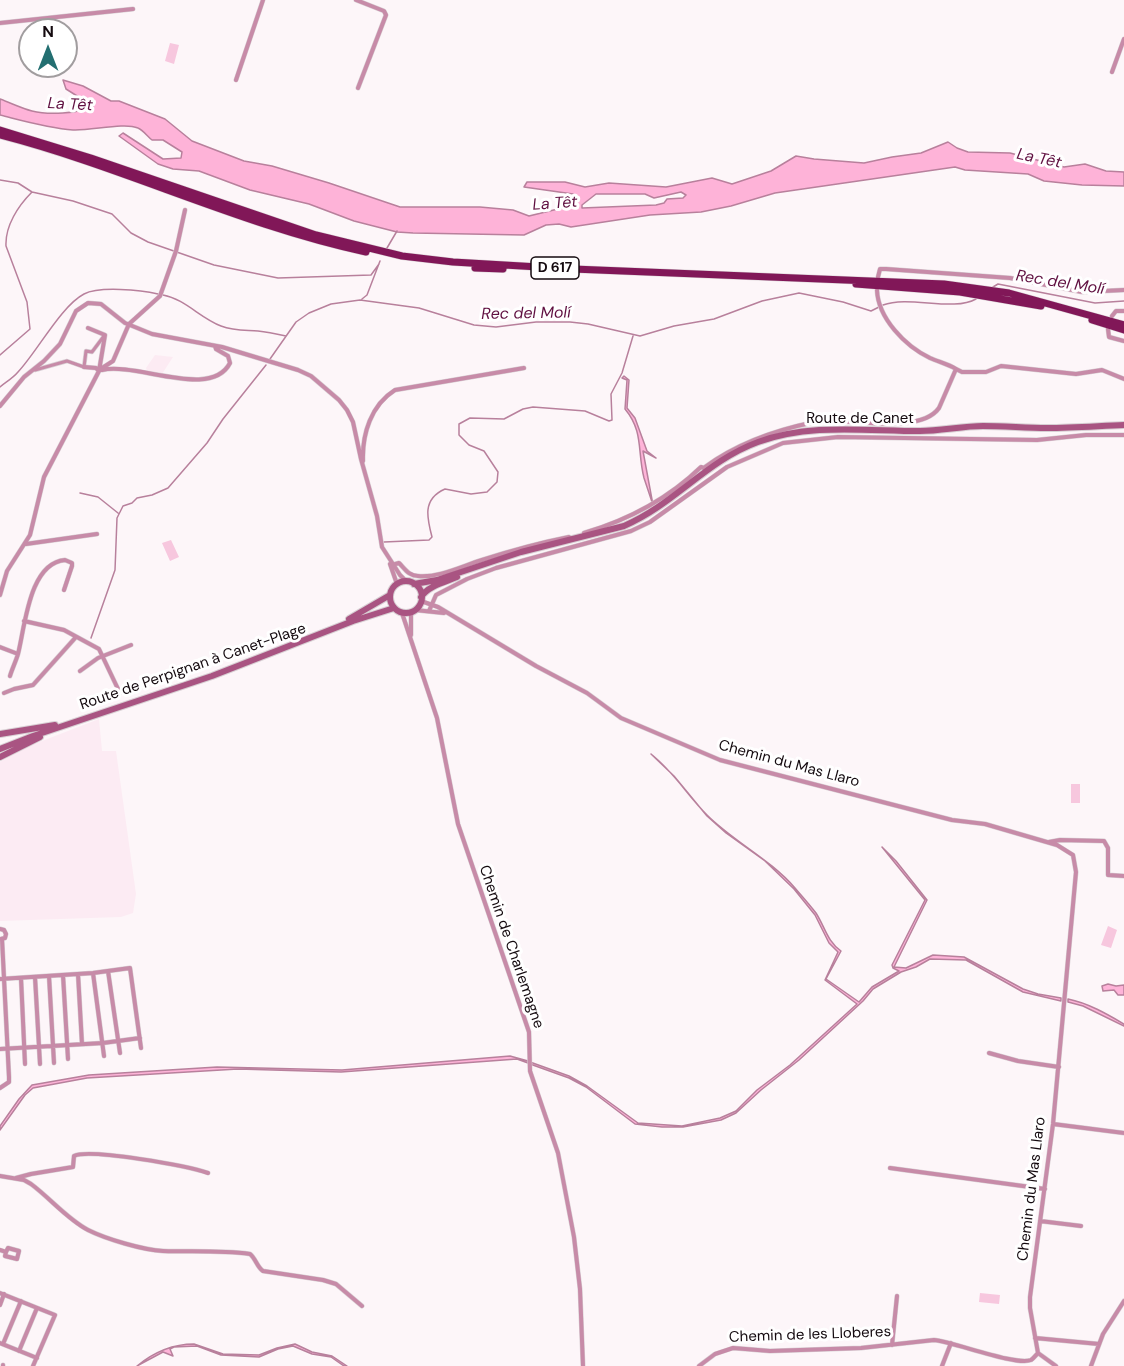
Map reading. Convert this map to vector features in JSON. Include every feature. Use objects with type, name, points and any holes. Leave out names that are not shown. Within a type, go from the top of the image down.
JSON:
[{"type":"highway","name":"D 617","points":[[0,130],[91,158],[316,235],[402,256],[453,262],[573,269],[944,284],[1009,293],[1124,325]]},
{"type":"highway","name":"D 617","points":[[0,135],[49,149],[305,237],[404,260],[528,271],[936,289],[986,295],[1035,305],[1124,330]]},
{"type":"main road","name":"Route de Canet","points":[[410,583],[437,580],[531,549],[624,526],[664,504],[706,468],[733,453],[780,435],[848,429],[925,431],[973,426],[1046,428],[1124,426]]},
{"type":"main road","name":"Route de Canet","points":[[421,599],[424,592],[430,588],[488,566],[542,549],[625,529],[666,506],[729,458],[787,436],[821,432],[908,434],[986,428],[1046,430],[1124,426]]},
{"type":"main road","points":[[410,583],[419,590],[421,599],[413,611],[402,613],[394,608],[390,596],[397,584],[410,583]]},
{"type":"main road","name":"Route de Perpignan à Canet-Plage","points":[[0,748],[55,725],[211,674],[279,649],[328,629],[390,596]]},
{"type":"main road","name":"Route de Perpignan à Canet-Plage","points":[[0,748],[212,676],[353,621],[394,608]]},
{"type":"main road","points":[[0,757],[74,722]]},
{"type":"main road","points":[[0,734],[55,725]]},
{"type":"street","points":[[236,80],[264,0]]},
{"type":"street","points":[[356,0],[384,11],[386,15],[358,88]]},
{"type":"street","points":[[0,23],[134,9]]},
{"type":"street","points":[[1112,72],[1124,39]]},
{"type":"street","points":[[99,371],[113,361],[129,324],[161,295],[176,254],[185,210]]},
{"type":"street","points":[[878,277],[880,269],[886,269],[1010,278],[1082,292],[1124,290]]},
{"type":"street","points":[[877,290],[877,300],[882,311],[903,338],[930,357],[962,372],[986,372],[1001,366],[1076,374],[1102,370],[1124,379]]},
{"type":"street","points":[[0,406],[24,378],[60,344],[71,319],[81,306],[88,303],[101,304],[129,324],[152,334],[215,346],[287,366],[311,376],[339,400],[353,422],[377,516],[382,547],[392,565],[397,584]]},
{"type":"street","points":[[1112,316],[1116,311],[1124,311]]},
{"type":"street","points":[[88,327],[105,335]]},
{"type":"street","points":[[1108,329],[1109,337],[1124,341]]},
{"type":"street","points":[[84,366],[86,351],[92,352],[105,335]]},
{"type":"street","points":[[0,595],[7,571],[30,535],[44,477],[99,371],[105,335]]},
{"type":"street","points":[[35,370],[68,361],[96,368],[99,371],[121,368],[189,380],[222,374],[230,363],[228,356],[216,350],[215,346]]},
{"type":"street","points":[[363,468],[365,432],[386,395],[395,390],[524,368]]},
{"type":"street","points":[[392,565],[399,563],[406,572],[417,576],[442,573],[532,545],[578,535],[620,522],[672,492],[701,467],[706,468],[735,447],[815,422],[901,423],[927,418],[939,408],[956,369]]},
{"type":"street","points":[[431,608],[436,595],[486,572],[597,542],[641,527],[727,467],[783,443],[838,437],[1037,440],[1086,435],[1124,435]]},
{"type":"street","points":[[26,544],[97,534]]},
{"type":"street","points":[[10,676],[18,654],[30,601],[46,569],[53,563],[65,560],[72,563],[72,566],[64,590]]},
{"type":"street","points":[[392,565],[410,583]]},
{"type":"street","points":[[421,599],[431,608]]},
{"type":"street","points":[[413,611],[431,608]]},
{"type":"street","name":"Chemin du Mas Llaro","points":[[431,608],[447,613],[587,693],[621,718],[720,760],[943,818],[985,824],[1066,849],[1073,855],[1076,872],[1059,1067],[1030,1298],[1038,1353]]},
{"type":"street","name":"Chemin de Charlemagne","points":[[413,611],[410,631],[413,645]]},
{"type":"street","name":"Chemin de Charlemagne","points":[[402,613],[436,718],[458,824],[529,1032],[531,1046],[529,1063],[558,1153],[568,1202],[580,1289],[583,1366]]},
{"type":"street","points":[[24,621],[58,628],[99,650],[121,692]]},
{"type":"street","points":[[4,693],[14,688],[26,688],[33,685],[76,637]]},
{"type":"street","points":[[80,671],[103,656],[131,645]]},
{"type":"street","points":[[0,647],[18,654]]},
{"type":"street","name":"Chemin du Mas Llaro","points":[[1047,843],[1060,840],[1104,841],[1108,848],[1108,875],[1124,876]]},
{"type":"street","points":[[0,929],[6,934],[6,937],[1,939],[9,1082],[0,1088]]},
{"type":"street","points":[[2,979],[93,973],[130,968],[141,1048]]},
{"type":"street","points":[[108,971],[120,1053]]},
{"type":"street","points":[[93,973],[105,1056]]},
{"type":"street","points":[[78,974],[82,1044]]},
{"type":"street","points":[[63,975],[68,1059]]},
{"type":"street","points":[[49,976],[54,1063]]},
{"type":"street","points":[[35,977],[40,1064]]},
{"type":"street","points":[[21,978],[25,1064]]},
{"type":"street","points":[[0,1049],[103,1043],[140,1038]]},
{"type":"street","points":[[989,1053],[1018,1061],[1059,1067]]},
{"type":"street","points":[[1053,1124],[1124,1133]]},
{"type":"street","points":[[15,1178],[31,1173],[74,1167],[74,1156],[81,1153],[105,1153],[208,1173]]},
{"type":"street","points":[[890,1168],[1045,1189]]},
{"type":"street","points":[[0,1176],[15,1178],[31,1184],[88,1230],[161,1251],[194,1250],[250,1254],[256,1258],[263,1271],[336,1284],[362,1306]]},
{"type":"street","points":[[1040,1221],[1081,1226]]},
{"type":"street","points":[[0,1250],[6,1252]]},
{"type":"street","points":[[0,1305],[2,1293],[55,1315],[33,1366]]},
{"type":"street","points":[[892,1345],[897,1296]]},
{"type":"street","points":[[21,1301],[2,1344],[37,1358]]},
{"type":"street","points":[[1091,1366],[1099,1344],[1124,1301]]},
{"type":"street","points":[[19,1351],[37,1308]]},
{"type":"street","points":[[1035,1338],[1099,1344]]},
{"type":"street","name":"Chemin de les Lloberes","points":[[699,1366],[715,1353],[733,1348],[770,1350],[892,1345],[934,1340],[1024,1364],[1038,1353]]},
{"type":"street","points":[[942,1366],[951,1343]]},
{"type":"street","points":[[1038,1353],[1056,1366]]},
{"type":"shaded area","points":[[170,43],[179,45],[174,64],[165,61]]},
{"type":"shaded area","points":[[63,80],[83,86],[111,101],[119,101],[165,119],[192,141],[244,161],[272,166],[400,207],[480,207],[513,210],[529,216],[562,208],[571,200],[573,194],[524,187],[527,182],[565,182],[585,187],[609,183],[666,187],[712,178],[732,184],[771,171],[796,156],[864,163],[921,153],[948,142],[968,152],[1010,153],[1064,167],[1085,164],[1106,171],[1124,172],[1124,186],[1044,181],[1028,174],[965,170],[955,167],[775,193],[701,212],[650,215],[571,227],[559,224],[546,225],[524,235],[397,232],[354,221],[309,204],[250,190],[199,171],[173,169],[158,164],[119,136],[123,133],[163,159],[181,158],[182,152],[163,140],[152,140],[142,130],[132,126],[73,130],[0,115],[0,99],[28,110],[46,113],[71,112],[93,106],[66,89]],"holes":[[[681,192],[686,195],[683,198],[667,199],[664,203],[656,205],[582,208],[582,205],[596,194],[645,194],[654,198]]]},
{"type":"shaded area","points":[[155,355],[173,357],[162,374],[147,371],[146,368]]},
{"type":"shaded area","points":[[624,376],[629,380],[627,408],[635,418],[647,451],[656,458],[643,451],[653,505],[644,478],[638,434],[625,409],[627,380],[622,378]]},
{"type":"shaded area","points":[[171,540],[179,557],[170,561],[162,543]]},
{"type":"shaded area","points":[[99,719],[102,751],[116,751],[136,894],[133,913],[121,917],[0,921],[0,762],[24,748]]},
{"type":"shaded area","points":[[1071,784],[1080,784],[1080,803],[1071,803]]},
{"type":"shaded area","points":[[700,808],[718,825],[763,859],[785,878],[816,913],[829,938],[841,951],[826,979],[859,1002],[872,987],[899,971],[893,968],[892,965],[925,900],[882,847],[927,900],[894,967],[906,968],[933,955],[964,957],[1023,989],[1061,998],[1061,1001],[1023,992],[966,960],[930,959],[901,972],[873,989],[799,1060],[736,1113],[721,1120],[683,1127],[635,1124],[586,1087],[569,1078],[530,1064],[530,1062],[569,1076],[587,1086],[638,1123],[682,1126],[720,1118],[736,1111],[757,1090],[790,1065],[857,1004],[825,980],[838,952],[829,943],[815,915],[794,889],[765,861],[726,833]]},
{"type":"shaded area","points":[[1108,926],[1117,930],[1111,948],[1101,945]]},
{"type":"shaded area","points":[[1124,985],[1124,995],[1118,995],[1114,990],[1103,991],[1102,986]]},
{"type":"shaded area","points":[[1068,999],[1097,1009],[1124,1026],[1083,1006],[1068,1002]]},
{"type":"shaded area","points":[[510,1056],[528,1061],[528,1063],[517,1059],[341,1072],[238,1069],[87,1078],[33,1088],[25,1095],[0,1130],[0,1126],[19,1099],[32,1085],[89,1075],[217,1067],[342,1070]]},
{"type":"shaded area","points":[[980,1293],[1000,1295],[999,1304],[979,1302]]},
{"type":"shaded area","points":[[194,1344],[223,1354],[259,1355],[295,1344],[312,1352],[332,1356],[347,1366],[331,1357],[312,1354],[293,1346],[259,1357],[221,1355],[197,1346],[174,1347],[170,1349],[173,1356],[163,1352],[137,1366],[164,1350],[178,1345]]},
{"type":"waterway","points":[[0,180],[18,183],[32,192],[73,201],[112,214],[131,233],[148,242],[214,265],[278,278],[371,275],[379,264]]},
{"type":"waterway","points":[[0,355],[30,329],[27,302],[6,246],[6,239],[13,217],[32,192]]},
{"type":"waterway","points":[[387,248],[397,231]]},
{"type":"waterway","points":[[362,299],[367,295],[380,261]]},
{"type":"waterway","name":"Rec del Molí","points":[[993,287],[998,284],[1095,303],[1124,301]]},
{"type":"waterway","name":"Rec del Molí","points":[[0,387],[18,372],[67,308],[84,294],[110,289],[158,294]]},
{"type":"waterway","name":"Rec del Molí","points":[[270,359],[296,322],[309,313],[331,304],[360,300],[419,308],[474,325],[496,327],[536,322],[570,322],[640,336],[674,326],[714,319],[762,301],[799,293],[843,302],[871,311],[879,307]]},
{"type":"waterway","name":"Rec del Molí","points":[[163,295],[178,300],[213,323],[226,328],[286,336]]},
{"type":"waterway","name":"Rec del Molí","points":[[883,305],[894,302],[955,304],[976,299]]},
{"type":"waterway","points":[[384,542],[429,540],[432,537],[428,516],[429,504],[438,493],[445,489],[471,494],[487,492],[497,482],[498,472],[484,451],[469,445],[459,435],[459,424],[470,418],[504,419],[523,409],[533,407],[585,411],[609,421],[612,420],[611,394],[622,373],[633,336]]},
{"type":"waterway","points":[[91,638],[115,570],[117,518],[123,506],[132,503],[137,498],[168,488],[207,443],[266,365]]},
{"type":"waterway","points":[[80,493],[98,497],[118,513]]},
{"type":"water label","name":"La Têt","points":[[70,105]]},
{"type":"water label","name":"La Têt","points":[[1039,159]]},
{"type":"water label","name":"La Têt","points":[[555,204]]}]
